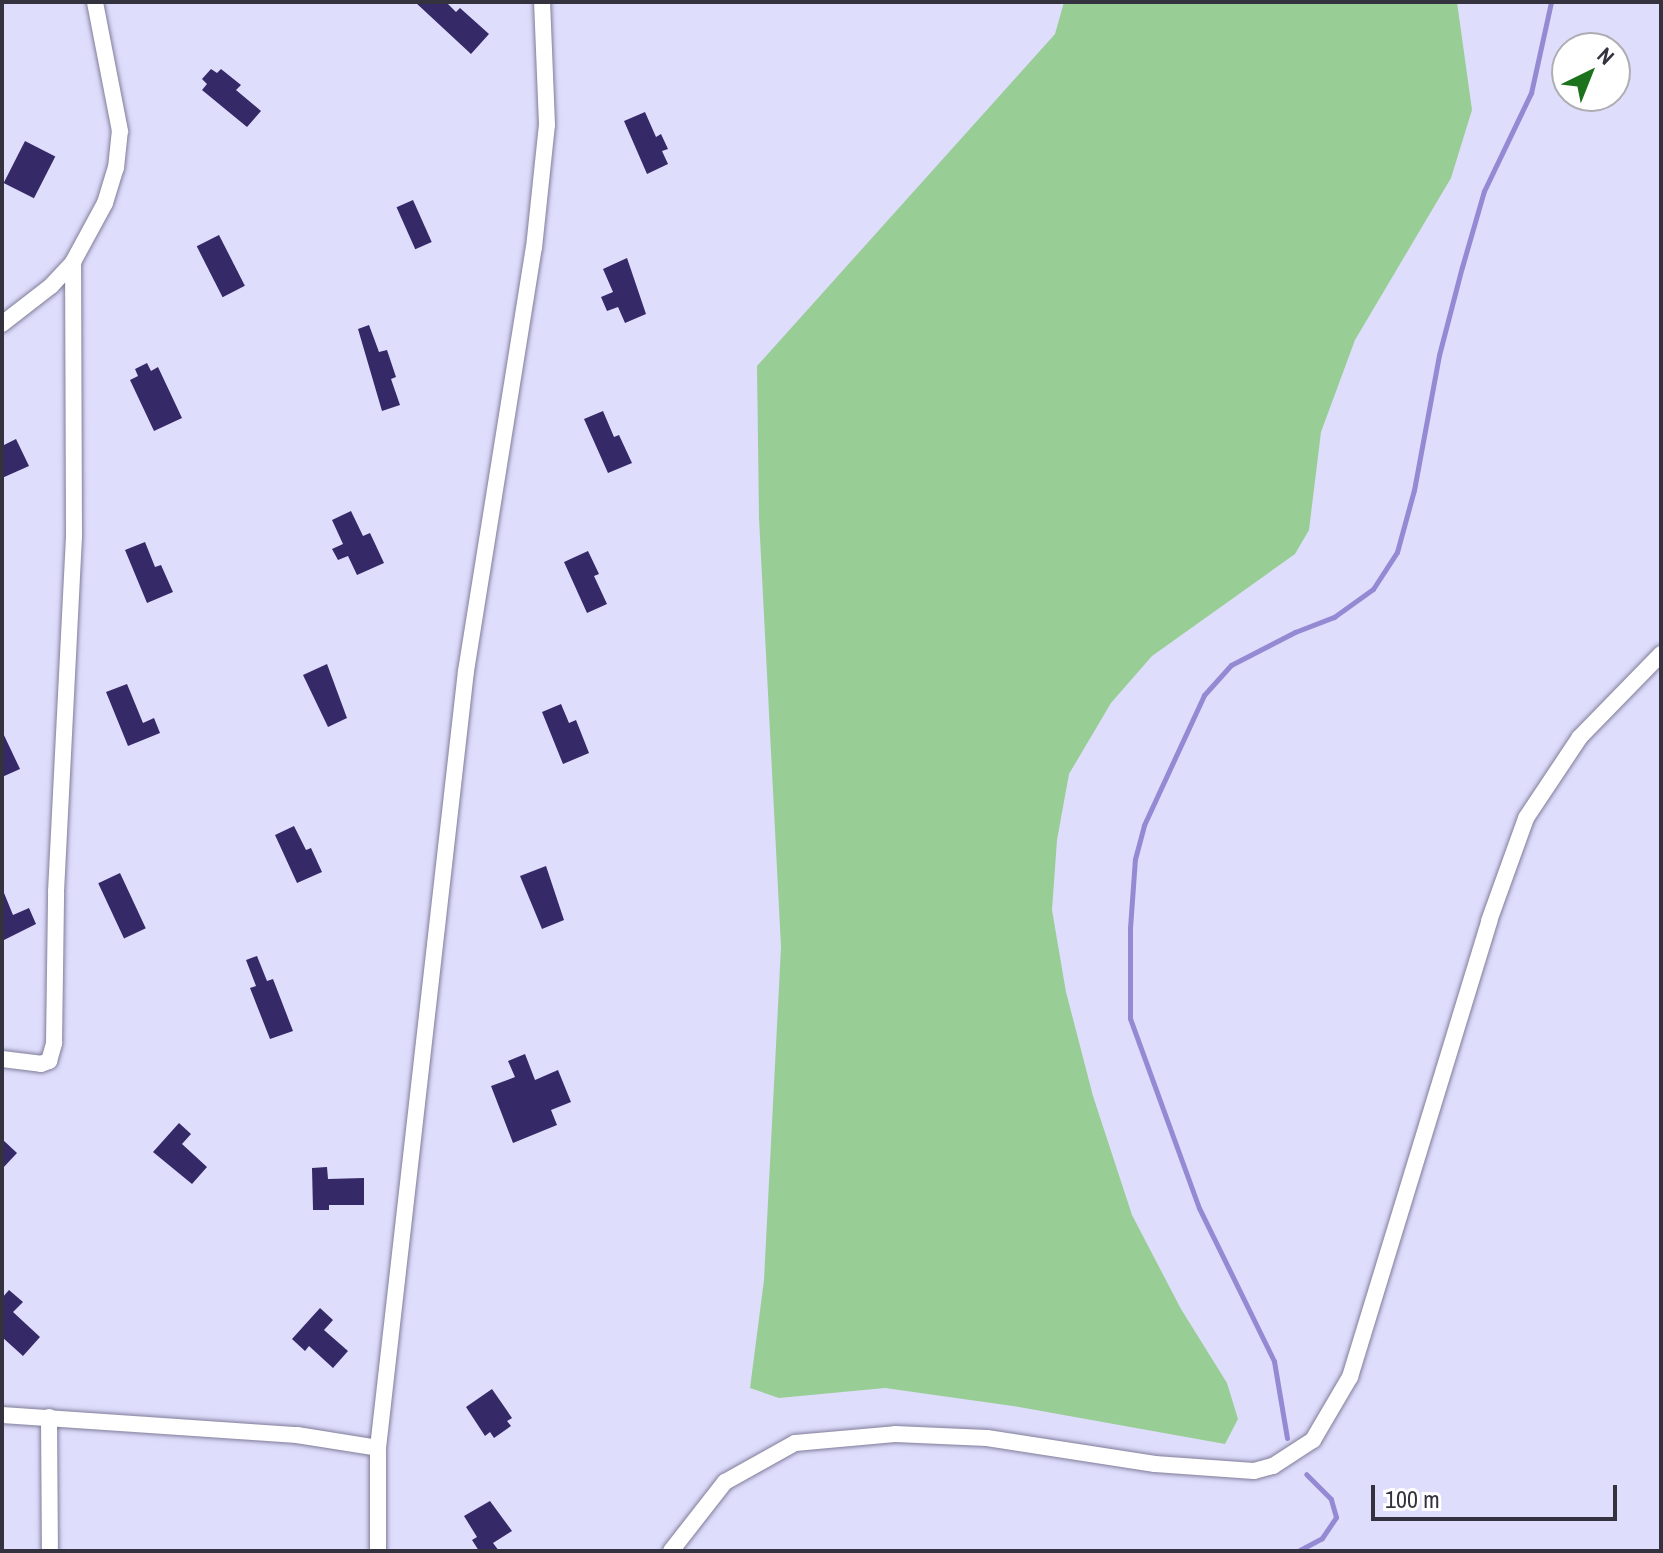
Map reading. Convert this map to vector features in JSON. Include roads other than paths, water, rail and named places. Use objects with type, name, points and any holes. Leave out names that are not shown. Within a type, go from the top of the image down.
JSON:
[{"type":"street","points":[[2,324],[51,286],[73,262],[105,203],[116,168],[120,131],[95,2]]},
{"type":"street","points":[[378,1551],[378,1448],[466,671],[534,248],[547,125],[542,2]]},
{"type":"street","points":[[2,1059],[41,1064],[49,1061],[54,1043],[56,892],[74,535],[73,262]]},
{"type":"street","points":[[671,1551],[725,1482],[795,1443],[895,1434],[987,1438],[1155,1464],[1254,1471],[1273,1466],[1313,1440],[1350,1377],[1489,921],[1526,818],[1580,737],[1661,654]]},
{"type":"street","points":[[2,1415],[297,1435],[378,1448]]},
{"type":"street","points":[[49,1417],[50,1551]]},
{"type":"waterway","points":[[1287,1438],[1274,1361],[1199,1208],[1130,1018],[1130,928],[1135,859],[1144,825],[1204,695],[1231,665],[1295,632],[1334,617],[1373,589],[1397,552],[1414,490],[1439,355],[1462,267],[1484,191],[1531,93],[1551,2]]},
{"type":"waterway","points":[[1298,1551],[1322,1538],[1336,1517],[1331,1499],[1306,1474]]}]
